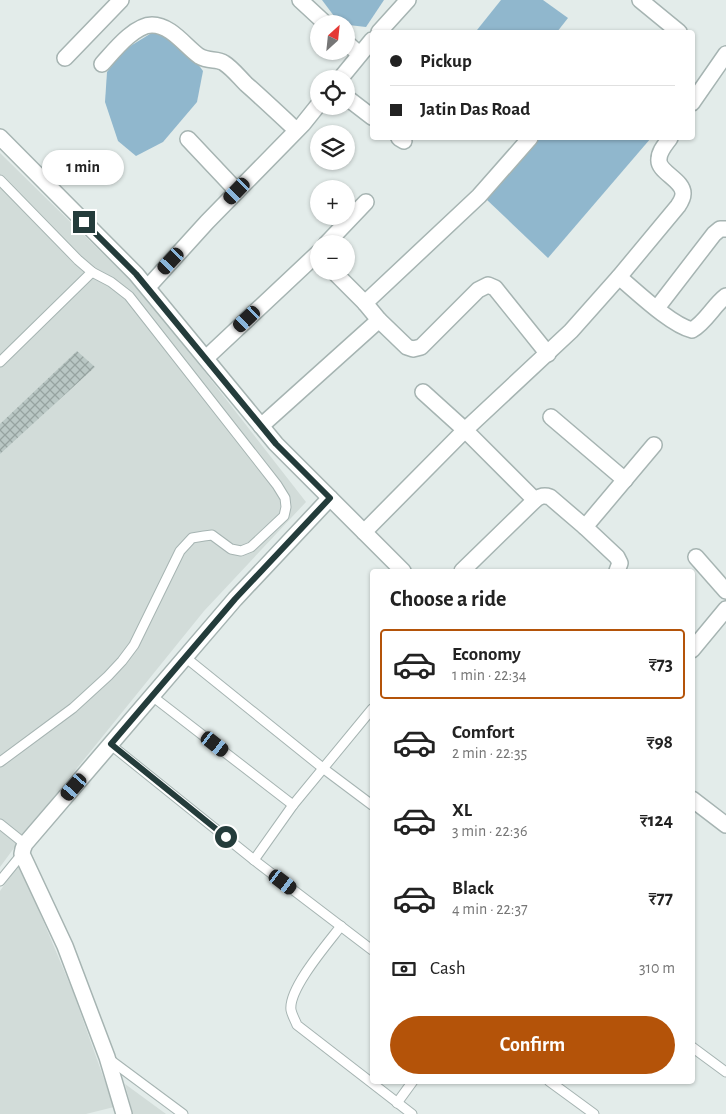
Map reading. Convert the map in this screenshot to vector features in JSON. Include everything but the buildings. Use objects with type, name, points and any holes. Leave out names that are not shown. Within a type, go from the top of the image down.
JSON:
[{"type":"street","points":[[65,58],[122,0]]},
{"type":"street","points":[[300,0],[316,15]]},
{"type":"street","points":[[382,30],[408,0]]},
{"type":"street","points":[[640,0],[677,30]]},
{"type":"street","points":[[102,64],[134,32],[151,25],[161,27],[172,33],[205,59],[223,62],[296,130]]},
{"type":"street","points":[[347,70],[370,43]]},
{"type":"street","points":[[355,50],[359,54]]},
{"type":"street","points":[[695,99],[726,54]]},
{"type":"street","points":[[355,103],[370,115]]},
{"type":"street","points":[[148,287],[310,114]]},
{"type":"street","points":[[0,138],[136,274],[276,444],[401,569]]},
{"type":"street","points":[[188,139],[237,191]]},
{"type":"street","points":[[366,303],[479,196],[528,140]]},
{"type":"street","points":[[364,532],[465,430],[571,331],[678,206],[683,194],[681,187],[659,164],[658,158],[669,140]]},
{"type":"street","points":[[336,235],[366,202]]},
{"type":"street","points":[[657,308],[714,234],[720,229],[726,229]]},
{"type":"street","points":[[206,358],[310,261]]},
{"type":"street","points":[[619,277],[684,328],[692,330],[700,326],[726,296]]},
{"type":"street","points":[[342,280],[366,303],[379,320],[407,346],[413,348],[421,347],[478,290],[488,285],[494,288],[548,354]]},
{"type":"street","points":[[261,426],[379,320]]},
{"type":"street","points":[[423,392],[465,430],[534,500]]},
{"type":"street","points":[[552,417],[625,480]]},
{"type":"street","points":[[585,527],[654,445]]},
{"type":"street","points":[[464,569],[534,500],[545,496],[550,497],[617,557],[620,563],[618,569]]},
{"type":"street","points":[[124,1114],[107,1057],[66,946],[24,849],[235,599],[330,498]]},
{"type":"street","points":[[696,557],[726,591]]},
{"type":"street","points":[[695,646],[726,609]]},
{"type":"street","points":[[695,801],[726,825]]},
{"type":"lane","points":[[0,180],[78,260],[92,272],[111,282],[129,296],[277,485],[285,498],[286,507],[284,516],[251,546],[241,551],[231,549],[212,535],[192,538],[180,551],[134,645],[122,661],[73,708],[0,762]]},
{"type":"lane","points":[[0,362],[92,272]]},
{"type":"lane","points":[[185,657],[370,803]]},
{"type":"lane","points":[[152,696],[293,805]]},
{"type":"lane","points":[[254,860],[293,805],[370,711]]},
{"type":"lane","points":[[111,744],[254,860],[370,948]]},
{"type":"lane","points":[[0,824],[24,849],[0,881]]},
{"type":"lane","points":[[341,926],[301,980],[295,991],[291,1009],[297,1025],[370,1082]]},
{"type":"lane","points":[[695,1048],[726,1072]]},
{"type":"lane","points":[[107,1057],[183,1114]]},
{"type":"lane","points":[[373,1084],[412,1114]]},
{"type":"lane","points":[[397,1103],[411,1084]]},
{"type":"lane","points":[[553,1084],[594,1114]]},
{"type":"shaded area","points":[[0,153],[145,295],[306,502],[204,611],[31,825],[0,867]]},
{"type":"shaded area","points":[[19,863],[73,992],[114,1107],[86,1114],[0,1114],[0,891]]},
{"type":"shaded area","points":[[125,1084],[166,1114],[133,1114]]},
{"type":"water","points":[[322,0],[384,0],[366,27],[355,26],[355,15],[333,15]]},
{"type":"water","points":[[501,0],[543,0],[568,18],[559,30],[477,30]]},
{"type":"water","points":[[158,29],[182,42],[203,71],[197,102],[163,142],[136,156],[118,141],[105,102],[107,72],[124,50]]},
{"type":"water","points":[[537,140],[649,140],[548,258],[486,199]]},
{"type":"route","points":[[84,222],[136,274],[276,444],[330,498],[235,599],[111,744],[226,837]]}]
